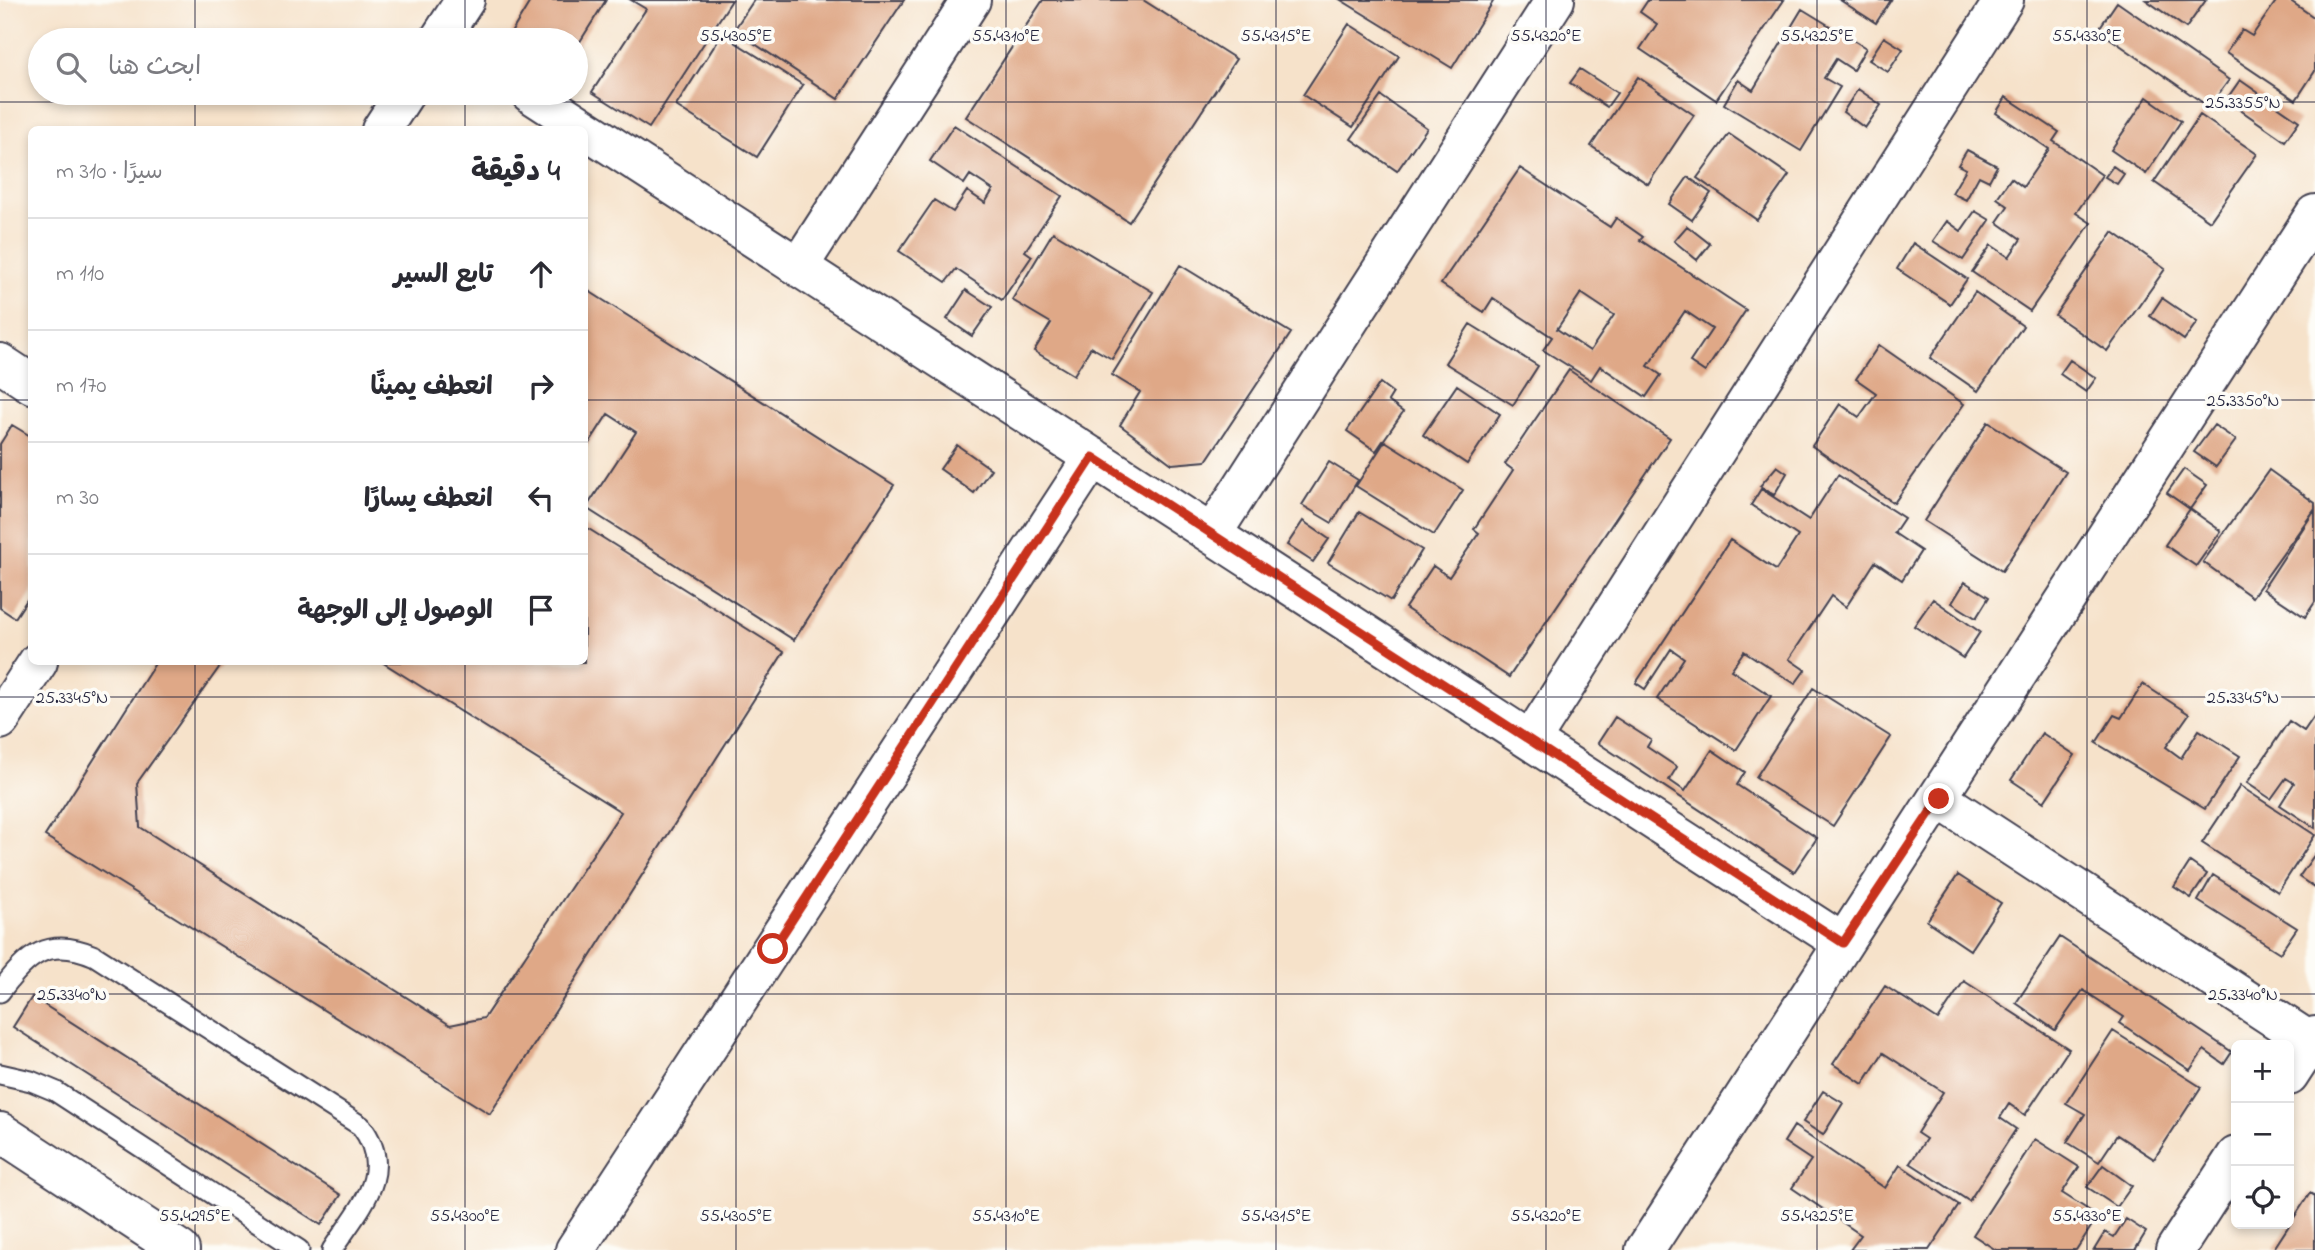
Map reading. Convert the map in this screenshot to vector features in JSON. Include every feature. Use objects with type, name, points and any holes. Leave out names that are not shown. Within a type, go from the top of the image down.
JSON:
[{"type":"street","points":[[449,28],[465,0]]},
{"type":"street","points":[[799,266],[971,0]]},
{"type":"street","points":[[1212,534],[1556,0]]},
{"type":"street","points":[[1531,740],[2004,0]]},
{"type":"street","points":[[384,126],[397,105]]},
{"type":"street","points":[[549,105],[581,126]]},
{"type":"street","points":[[588,130],[1843,943]]},
{"type":"street","points":[[1645,1250],[2315,215]]},
{"type":"street","points":[[0,363],[28,381]]},
{"type":"street","points":[[575,1250],[1093,457]]},
{"type":"street","points":[[0,720],[36,665]]},
{"type":"street","points":[[1939,799],[2313,1039],[2294,1068]]},
{"type":"street","points":[[4,1144],[180,1250]]},
{"type":"street","points":[[2175,1250],[2231,1164]]},
{"type":"lane","points":[[0,992],[20,965],[36,953],[55,947],[76,948],[95,956],[362,1126],[374,1147],[377,1171],[372,1186],[332,1250]]},
{"type":"lane","points":[[0,1074],[31,1081],[55,1091],[299,1250]]},
{"type":"building","points":[[531,0],[606,0],[588,29],[514,28]]},
{"type":"building","points":[[631,0],[732,0],[649,128],[592,92],[646,9]]},
{"type":"building","points":[[754,0],[904,0],[838,99],[734,30]]},
{"type":"building","points":[[1043,0],[1143,0],[1236,59],[1129,222],[966,117]]},
{"type":"building","points":[[1341,0],[1494,0],[1452,68]]},
{"type":"building","points":[[1648,0],[1784,0],[1716,100],[1640,49],[1657,24],[1640,12]]},
{"type":"building","points":[[1840,0],[1891,0],[1876,23]]},
{"type":"building","points":[[2146,0],[2206,0],[2186,28]]},
{"type":"building","points":[[2277,0],[2289,0],[2315,18],[2315,71],[2296,100],[2226,53],[2242,30],[2252,36]]},
{"type":"building","points":[[2117,2],[2229,80],[2209,107],[2098,30]]},
{"type":"building","points":[[1802,9],[1866,48],[1853,70],[1836,59],[1824,78],[1840,87],[1801,151],[1724,104],[1738,80],[1753,90]]},
{"type":"building","points":[[1349,24],[1399,56],[1353,127],[1303,95]]},
{"type":"building","points":[[722,34],[803,85],[757,157],[676,106]]},
{"type":"building","points":[[1884,37],[1903,49],[1888,72],[1869,60]]},
{"type":"building","points":[[1580,69],[1617,93],[1607,107],[1570,83]]},
{"type":"building","points":[[1638,77],[1694,115],[1648,184],[1591,146]]},
{"type":"building","points":[[2240,80],[2299,121],[2285,141],[2226,100]]},
{"type":"building","points":[[1858,89],[1881,105],[1865,128],[1843,112]]},
{"type":"building","points":[[1381,96],[1427,128],[1397,171],[1351,139]]},
{"type":"building","points":[[2006,97],[2059,132],[2053,141],[2102,175],[2076,213],[2091,223],[2030,311],[1972,272],[1991,245],[2009,257],[2021,239],[1997,222],[2008,206],[1997,198],[2011,178],[2023,187],[2049,149],[1996,113]]},
{"type":"building","points":[[2147,97],[2181,121],[2146,174],[2111,150]]},
{"type":"building","points":[[2200,115],[2257,154],[2210,221],[2154,182]]},
{"type":"building","points":[[954,125],[1062,196],[1025,251],[1032,256],[1002,300],[956,269],[946,282],[899,251],[934,200],[953,212],[967,191],[985,203],[993,190],[970,175],[964,184],[930,161]]},
{"type":"building","points":[[1729,134],[1789,175],[1757,220],[1697,178]]},
{"type":"building","points":[[1967,150],[1997,166],[1989,181],[1979,176],[1966,200],[1952,193],[1966,169],[1958,165]]},
{"type":"building","points":[[2113,166],[2124,174],[2117,184],[2105,177]]},
{"type":"building","points":[[1520,168],[1610,227],[1616,218],[1643,237],[1640,240],[1746,310],[1705,372],[1690,362],[1712,329],[1685,311],[1648,366],[1661,375],[1646,397],[1600,366],[1591,380],[1543,350],[1552,337],[1493,298],[1484,312],[1441,284]],"holes":[[[1581,293],[1614,315],[1590,351],[1557,329]]]},
{"type":"building","points":[[1688,177],[1711,193],[1692,220],[1669,204]]},
{"type":"building","points":[[1975,211],[1990,220],[1963,260],[1933,241],[1947,221],[1961,231]]},
{"type":"building","points":[[1687,226],[1710,244],[1697,260],[1674,241]]},
{"type":"building","points":[[1053,232],[1153,292],[1112,359],[1091,347],[1074,375],[1034,351],[1051,323],[1012,300]]},
{"type":"building","points":[[2113,232],[2165,269],[2107,351],[2055,315]]},
{"type":"building","points":[[1913,243],[1967,279],[1950,304],[1897,269]]},
{"type":"building","points":[[1180,265],[1291,333],[1206,461],[1172,464],[1120,425],[1140,392],[1112,375]]},
{"type":"building","points":[[966,290],[992,307],[972,336],[947,319]]},
{"type":"building","points":[[588,291],[894,485],[794,640],[588,509],[588,505],[636,432],[608,414],[588,445]]},
{"type":"building","points":[[1975,292],[2023,326],[1978,391],[1930,358]]},
{"type":"building","points":[[2162,298],[2197,322],[2184,340],[2150,316]]},
{"type":"building","points":[[1470,324],[1538,366],[1513,405],[1445,363]]},
{"type":"building","points":[[1879,345],[1964,404],[1894,503],[1812,446],[1840,404],[1859,417],[1876,393],[1856,379]]},
{"type":"building","points":[[2070,360],[2096,378],[2086,392],[2060,374]]},
{"type":"building","points":[[1569,370],[1670,438],[1509,677],[1405,608],[1433,566],[1449,577],[1479,533],[1474,529],[1513,470],[1505,464]]},
{"type":"building","points":[[1380,383],[1393,393],[1388,401],[1403,412],[1376,451],[1347,431]]},
{"type":"building","points":[[1457,385],[1500,414],[1467,464],[1423,435]]},
{"type":"building","points":[[1988,422],[2066,472],[2002,571],[1924,521]]},
{"type":"building","points":[[12,425],[28,435],[28,598],[15,618],[0,608],[0,444]]},
{"type":"building","points":[[2214,425],[2236,440],[2216,467],[2194,452]]},
{"type":"building","points":[[1385,441],[1463,490],[1434,535],[1356,486]]},
{"type":"building","points":[[957,445],[991,469],[974,493],[940,469]]},
{"type":"building","points":[[1329,462],[1358,480],[1332,523],[1302,505]]},
{"type":"building","points":[[1777,466],[1787,473],[1774,495],[1760,486]]},
{"type":"building","points":[[2184,469],[2207,485],[2190,509],[2167,493]]},
{"type":"building","points":[[2269,470],[2315,503],[2315,509],[2252,597],[2203,562]]},
{"type":"building","points":[[1838,475],[1904,518],[1894,533],[1921,551],[1902,580],[1875,562],[1846,607],[1831,596],[1789,659],[1805,670],[1795,684],[1744,651],[1731,670],[1771,696],[1736,750],[1657,699],[1684,658],[1671,649],[1645,689],[1636,683],[1730,540],[1776,570],[1798,536],[1751,505],[1761,489],[1809,520]]},
{"type":"building","points":[[2190,509],[2221,531],[2196,566],[2165,545]]},
{"type":"building","points":[[2315,510],[2315,602],[2305,617],[2263,589]]},
{"type":"building","points":[[1359,512],[1422,550],[1391,601],[1328,563]]},
{"type":"building","points":[[1303,521],[1329,539],[1313,562],[1287,545]]},
{"type":"building","points":[[588,529],[784,652],[490,1114],[45,836],[154,665],[221,665],[137,783],[140,827],[450,1025],[484,1018],[621,812],[387,665],[588,665]]},
{"type":"building","points":[[1965,582],[1989,597],[1976,618],[1952,603]]},
{"type":"building","points":[[1933,599],[1980,632],[1963,658],[1914,626]]},
{"type":"building","points":[[2143,684],[2189,714],[2166,747],[2181,758],[2199,730],[2240,756],[2205,809],[2096,743],[2114,715],[2121,718]]},
{"type":"building","points":[[1813,688],[1891,737],[1833,826],[1756,777]]},
{"type":"building","points":[[2315,715],[2315,828],[2280,805],[2294,783],[2286,778],[2271,799],[2247,783],[2289,721],[2304,731]]},
{"type":"building","points":[[1615,717],[1651,740],[1647,747],[1677,767],[1669,780],[1685,791],[1712,750],[1745,772],[1737,785],[1817,838],[1794,872],[1598,743]]},
{"type":"building","points":[[2042,733],[2075,755],[2044,802],[2011,780]]},
{"type":"building","points":[[2240,786],[2315,835],[2278,892],[2202,843]]},
{"type":"building","points":[[2315,854],[2315,888],[2299,877]]},
{"type":"building","points":[[2190,862],[2207,874],[2191,898],[2174,887]]},
{"type":"building","points":[[1958,875],[2001,903],[1970,950],[1927,921]]},
{"type":"building","points":[[2213,875],[2297,928],[2280,953],[2198,901]]},
{"type":"building","points":[[2060,937],[2231,1054],[2224,1064],[2204,1050],[2190,1070],[2120,1023],[2124,1017],[2083,990],[2055,1030],[2016,1003]]},
{"type":"building","points":[[1964,981],[2069,1049],[2025,1115],[2009,1104],[2000,1118],[2016,1129],[1969,1201],[1910,1163],[1926,1139],[1917,1133],[1943,1092],[1883,1053],[1863,1084],[1833,1064],[1885,986],[1938,1020]]},
{"type":"building","points":[[32,997],[341,1195],[321,1225],[13,1027]]},
{"type":"building","points":[[2113,1031],[2201,1087],[2154,1159],[2117,1135],[2099,1162],[2067,1142],[2085,1114],[2066,1103]]},
{"type":"building","points":[[1823,1091],[1843,1103],[1823,1135],[1803,1122]]},
{"type":"building","points":[[1794,1126],[1885,1188],[1900,1165],[1959,1205],[1929,1250],[1850,1250],[1861,1235],[1792,1188],[1811,1160],[1784,1142]]},
{"type":"building","points":[[2035,1139],[2079,1167],[2062,1193],[2098,1216],[2076,1250],[1996,1250],[1973,1235]]},
{"type":"building","points":[[2103,1165],[2132,1186],[2117,1207],[2087,1187]]},
{"type":"building","points":[[2310,1193],[2315,1196],[2315,1250],[2273,1250],[2287,1229],[2294,1229],[2294,1218]]},
{"type":"building","points":[[2126,1219],[2146,1232],[2135,1250],[2094,1250],[2105,1232],[2114,1237]]},
{"type":"route","points":[[773,949],[1093,457],[1843,943],[1939,799]]}]
